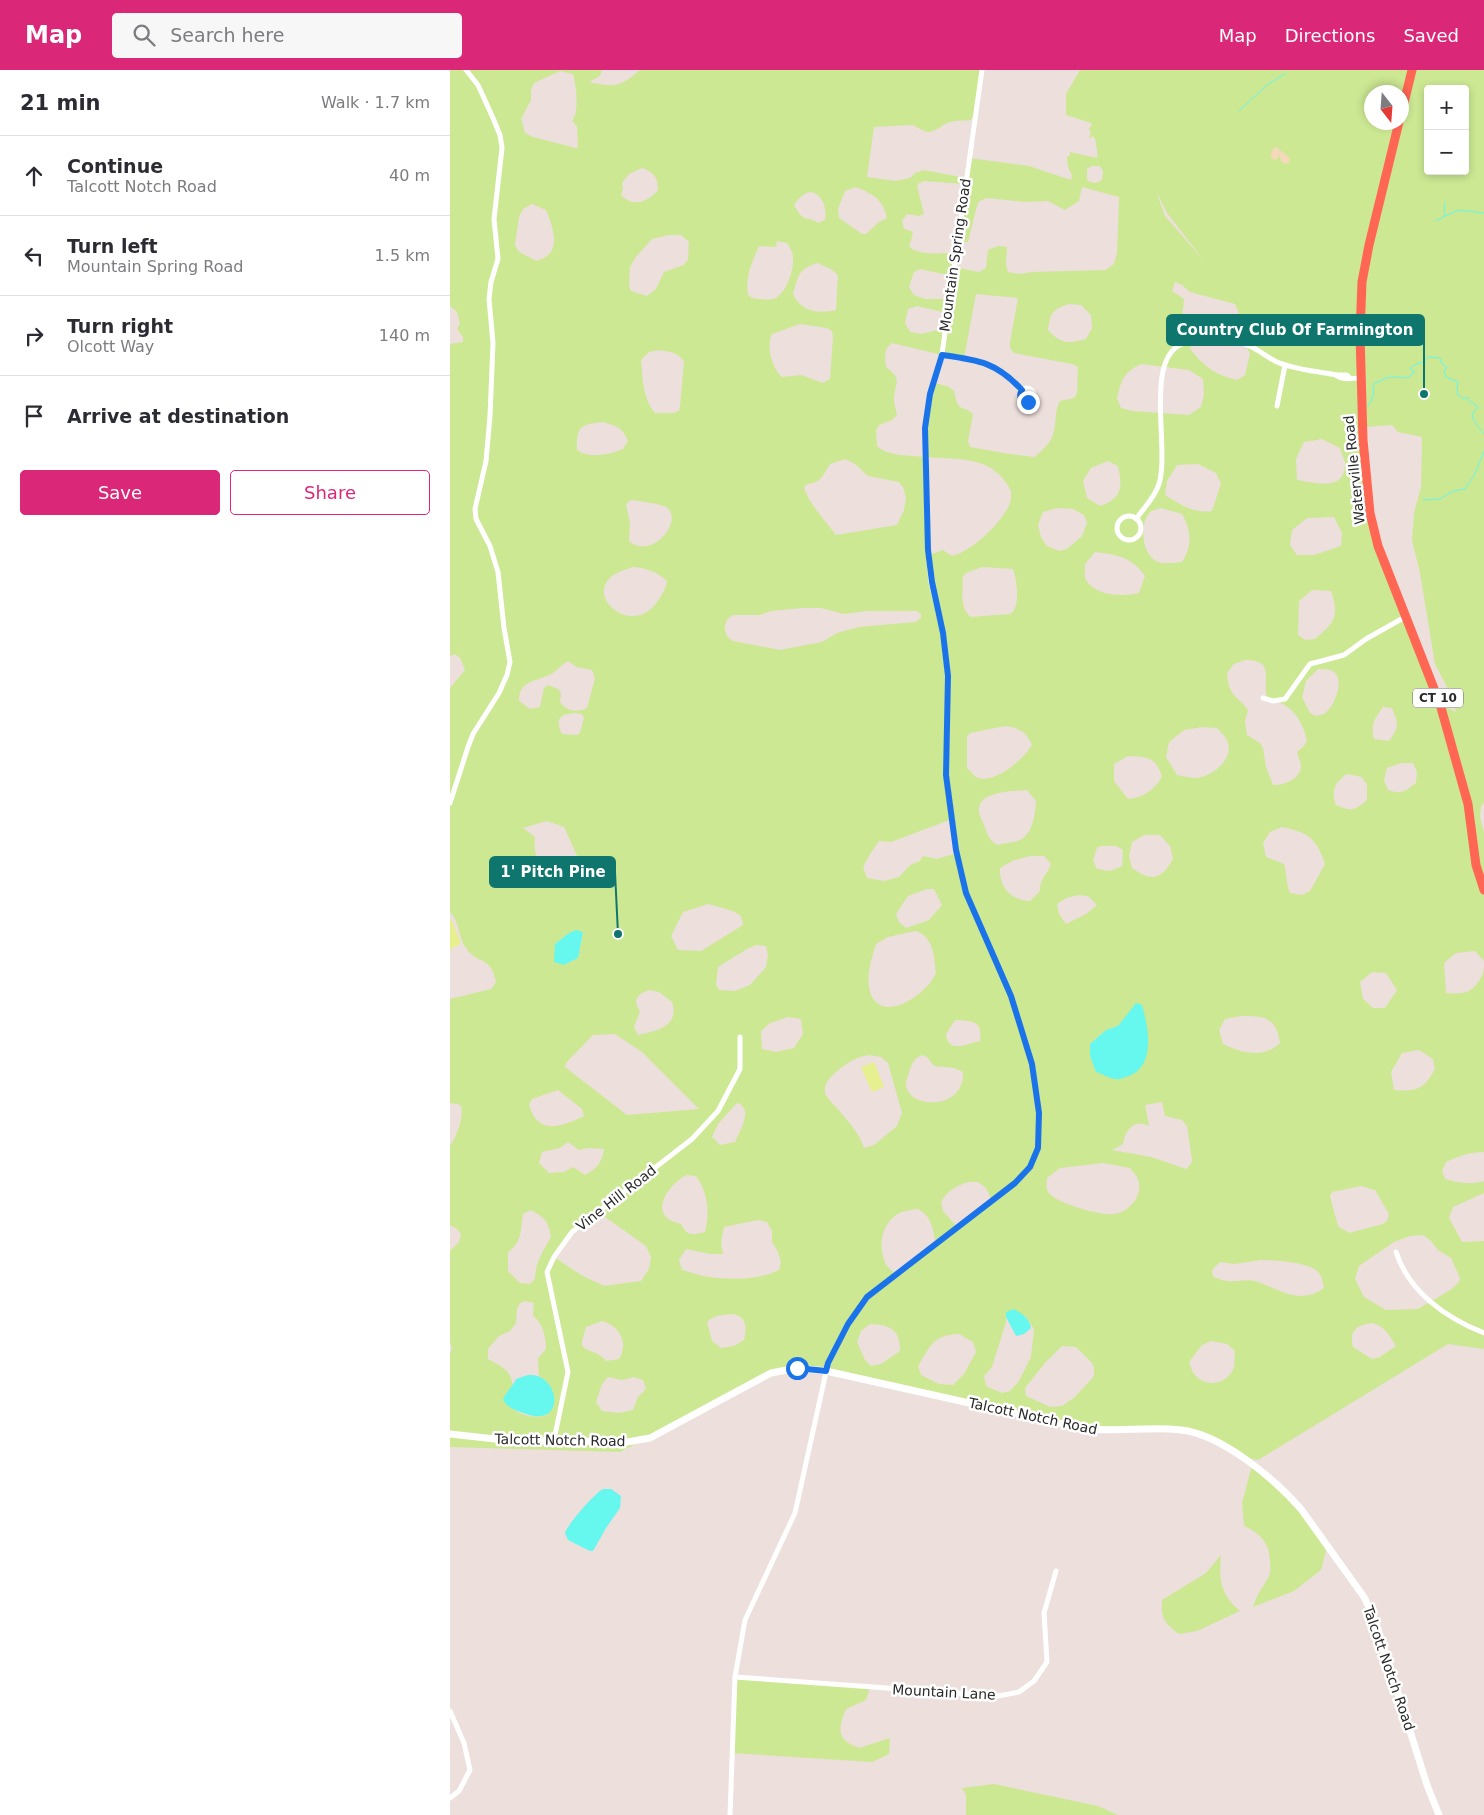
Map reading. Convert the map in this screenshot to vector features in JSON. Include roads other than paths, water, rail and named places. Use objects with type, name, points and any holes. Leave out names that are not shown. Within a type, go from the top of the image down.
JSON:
[{"type":"highway","points":[[1408,85],[1412,70]]},
{"type":"highway","name":"Waterville Road","points":[[1397,130],[1364,265],[1360,305],[1363,440],[1370,513],[1378,546],[1440,704],[1468,804],[1476,865],[1484,890]]},
{"type":"street","points":[[450,803],[468,747],[499,693],[507,675],[510,662],[498,572],[490,546],[476,519],[475,509],[486,461],[490,416],[493,343],[489,299],[491,282],[498,259],[494,220],[502,148],[500,135],[478,85],[466,70]]},
{"type":"street","name":"Mountain Spring Road","points":[[730,1815],[735,1678],[745,1620],[795,1513],[828,1363],[848,1324],[867,1297],[1015,1183],[1030,1167],[1038,1148],[1039,1113],[1032,1064],[1011,996],[966,893],[956,850],[946,775],[948,676],[943,633],[932,582],[928,550],[925,428],[930,394],[942,355],[982,70]]},
{"type":"street","points":[[1136,519],[1153,496],[1159,485],[1162,473],[1163,445],[1160,381],[1163,366],[1171,352],[1183,344],[1192,341],[1238,343],[1254,348],[1285,365],[1346,375],[1350,378],[1361,378]]},
{"type":"street","points":[[942,355],[970,359],[990,365],[1011,379],[1022,390]]},
{"type":"street","points":[[1277,406],[1285,365]]},
{"type":"street","points":[[1127,517],[1136,519],[1140,527],[1138,536],[1130,540],[1122,538],[1117,530],[1120,521],[1127,517]]},
{"type":"street","points":[[1263,698],[1273,702],[1285,699],[1310,664],[1344,655],[1366,639],[1405,617]]},
{"type":"street","name":"Vine Hill Road","points":[[554,1440],[568,1372],[547,1272],[554,1257],[572,1232],[692,1139],[718,1111],[740,1069],[740,1036]]},
{"type":"street","points":[[1396,1252],[1400,1266],[1423,1296],[1456,1321],[1484,1333]]},
{"type":"street","name":"Talcott Notch Road","points":[[450,1434],[488,1439],[640,1441],[650,1438],[771,1373],[797,1368],[826,1371],[1081,1428],[1110,1431],[1166,1429],[1193,1432],[1216,1441],[1246,1460],[1281,1487],[1295,1502],[1364,1597],[1375,1620],[1427,1785],[1439,1815]]},
{"type":"street","name":"Mountain Lane","points":[[735,1678],[998,1696],[1019,1692],[1034,1681],[1047,1662],[1044,1613],[1056,1570]]},
{"type":"street","points":[[450,1711],[464,1743],[470,1770],[459,1791],[450,1798]]},
{"type":"water","points":[[576,930],[583,932],[578,958],[564,965],[554,962],[555,944]]},
{"type":"water","points":[[1136,1003],[1142,1005],[1147,1025],[1148,1047],[1142,1065],[1136,1072],[1119,1079],[1110,1078],[1096,1072],[1090,1056],[1090,1044],[1106,1030],[1118,1026]]},
{"type":"water","points":[[1014,1309],[1025,1317],[1031,1328],[1024,1334],[1016,1336],[1006,1317],[1006,1312]]},
{"type":"water","points":[[528,1375],[540,1377],[552,1389],[554,1404],[546,1415],[526,1414],[510,1407],[503,1400],[516,1379]]},
{"type":"water","points":[[603,1489],[611,1489],[621,1496],[620,1508],[593,1551],[590,1551],[568,1540],[565,1533],[582,1510]]},
{"type":"waterway","points":[[1239,111],[1267,85],[1286,73]]},
{"type":"waterway","points":[[1445,202],[1445,216]]},
{"type":"waterway","points":[[1435,221],[1458,210],[1484,213]]},
{"type":"waterway","points":[[1368,406],[1373,397],[1374,384],[1386,378],[1407,378],[1414,373],[1410,369],[1414,365],[1424,362],[1428,357],[1440,358],[1442,364],[1447,367],[1444,372],[1446,377],[1458,382],[1458,395],[1464,399],[1467,397],[1470,402],[1478,407],[1472,414],[1475,422],[1484,434]]},
{"type":"waterway","points":[[1423,500],[1440,499],[1453,491],[1465,489],[1475,474],[1484,451]]},
{"type":"place","name":"Country Club Of Farmington","points":[[1424,394]]},
{"type":"place","name":"1' Pitch Pine","points":[[618,934]]}]
